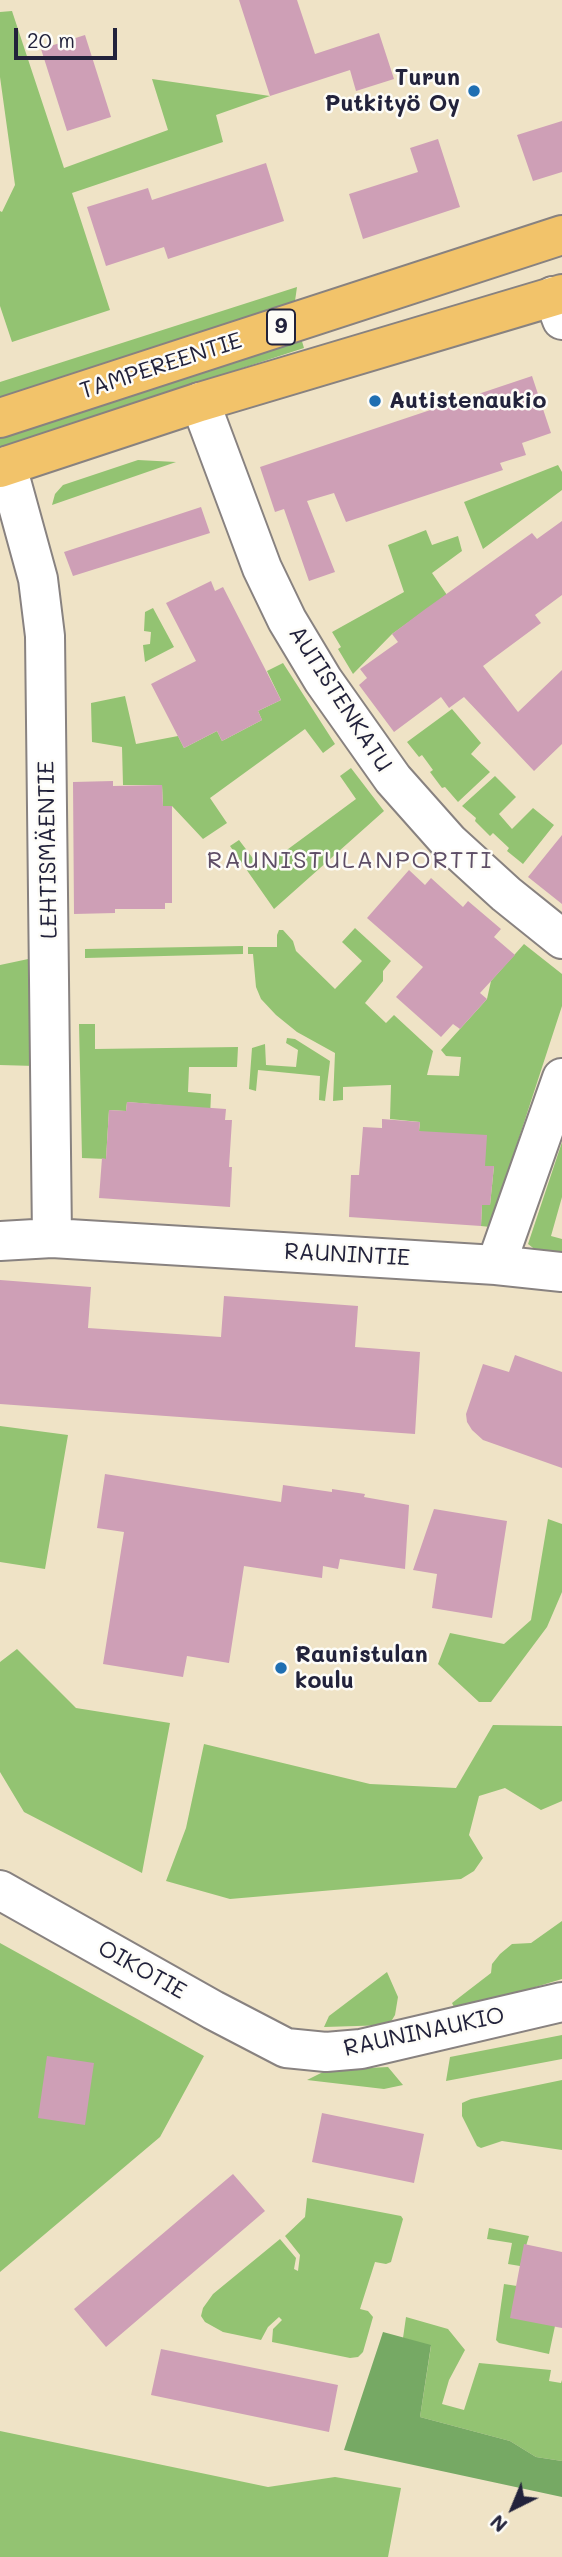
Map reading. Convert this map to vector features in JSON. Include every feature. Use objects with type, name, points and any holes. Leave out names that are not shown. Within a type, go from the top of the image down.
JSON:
[{"type":"highway","name":"TAMPEREENTIE","points":[[0,418],[562,234]]},
{"type":"highway","name":"TAMPEREENTIE","points":[[4,467],[200,402],[559,303]]},
{"type":"street","name":"AUTISTENKATU","points":[[200,402],[262,568],[323,680],[393,779],[429,820],[506,894],[562,939]]},
{"type":"street","name":"LEHTISMÄENTIE","points":[[4,467],[12,528],[38,579],[45,636],[52,1238]]},
{"type":"street","points":[[496,1265],[562,1079]]},
{"type":"street","name":"RAUNINTIE","points":[[0,1241],[52,1238],[496,1265],[562,1272]]},
{"type":"street","name":"OIKOTIE","points":[[0,1890],[286,2048]]},
{"type":"street","name":"RAUNINAUKIO","points":[[286,2048],[326,2052],[361,2049],[562,2001]]},
{"type":"green space","points":[[12,11],[64,168],[168,130],[152,79],[270,96],[216,115],[223,142],[72,193],[110,310],[12,342],[0,306],[0,211],[2,212],[15,185],[0,77],[0,12]]},
{"type":"green space","points":[[297,287],[295,301],[0,399],[0,382]]},
{"type":"green space","points":[[301,338],[304,348],[0,447],[0,437]]},
{"type":"green space","points":[[138,460],[176,462],[52,505],[55,494],[63,485]]},
{"type":"green space","points":[[558,465],[562,472],[562,490],[483,549],[464,502]]},
{"type":"green space","points":[[426,530],[432,545],[458,536],[462,551],[432,573],[447,595],[392,634],[353,674],[338,649],[341,647],[332,632],[404,592],[388,545]]},
{"type":"green space","points":[[153,608],[174,647],[145,662],[143,645],[150,644],[151,632],[144,631],[145,612]]},
{"type":"green space","points":[[283,663],[335,744],[323,753],[305,729],[210,798],[227,823],[203,839],[172,806],[163,806],[162,785],[123,785],[122,747],[92,742],[91,703],[125,696],[136,744],[178,736],[184,748],[217,731],[222,741],[262,720],[258,711],[281,700],[267,671]]},
{"type":"green space","points":[[452,709],[481,743],[471,754],[490,772],[458,802],[445,787],[442,788],[422,755],[419,757],[407,742]]},
{"type":"green space","points":[[351,768],[384,811],[274,909],[230,846],[239,840],[261,869],[356,799],[340,776]]},
{"type":"green space","points":[[495,776],[516,797],[499,814],[512,829],[533,808],[554,825],[523,864],[507,851],[509,848],[493,833],[490,836],[462,806]]},
{"type":"green space","points":[[355,928],[391,961],[383,971],[383,981],[365,1003],[386,1023],[394,1015],[433,1051],[427,1075],[459,1076],[461,1057],[446,1056],[441,1050],[487,999],[491,981],[524,944],[562,974],[562,1006],[490,1227],[481,1226],[482,1205],[490,1205],[494,1166],[485,1166],[419,1131],[420,1122],[390,1119],[391,1085],[343,1087],[343,1100],[333,1101],[335,1053],[297,1032],[261,999],[256,987],[253,954],[248,954],[248,947],[277,947],[277,935],[279,930],[283,930],[293,941],[296,951],[335,989],[362,961],[342,942]]},
{"type":"green space","points":[[243,946],[243,954],[85,958],[85,949]]},
{"type":"green space","points":[[33,958],[35,1066],[0,1065],[0,965]]},
{"type":"green space","points":[[79,1024],[95,1024],[95,1049],[238,1047],[237,1067],[189,1067],[188,1092],[211,1094],[210,1117],[163,1105],[127,1102],[126,1111],[109,1110],[106,1159],[82,1158]]},
{"type":"green space","points":[[287,1038],[295,1039],[330,1061],[325,1101],[319,1100],[320,1076],[258,1070],[256,1091],[249,1089],[252,1048],[265,1044],[266,1065],[296,1067],[298,1050],[286,1043]]},
{"type":"green space","points":[[562,1142],[562,1197],[551,1236],[562,1239],[562,1257],[537,1251],[528,1244]]},
{"type":"green space","points":[[0,1426],[68,1435],[45,1569],[0,1562]]},
{"type":"green space","points":[[548,1519],[562,1524],[562,1592],[547,1627],[491,1702],[479,1702],[438,1664],[450,1633],[504,1644],[531,1620]]},
{"type":"green space","points":[[17,1649],[76,1708],[170,1723],[142,1873],[24,1812],[0,1772],[0,1662]]},
{"type":"green space","points":[[493,1725],[562,1726],[562,1801],[541,1810],[505,1788],[479,1796],[469,1835],[483,1858],[474,1871],[461,1879],[230,1899],[166,1881],[186,1828],[204,1744],[370,1784],[456,1788]]},
{"type":"green space","points":[[562,1921],[562,1979],[456,2011],[452,2003],[491,1973],[492,1964],[500,1954],[512,1944],[531,1943]]},
{"type":"green space","points":[[0,1943],[204,2056],[160,2137],[0,2272]]},
{"type":"green space","points":[[387,1972],[398,1997],[395,2015],[389,2025],[324,2027],[329,2016]]},
{"type":"green space","points":[[562,2035],[562,2059],[446,2081],[450,2057]]},
{"type":"green space","points":[[388,2067],[403,2085],[384,2089],[307,2080],[327,2070]]},
{"type":"green space","points":[[562,2080],[562,2150],[502,2141],[481,2148],[477,2146],[462,2116],[462,2103]]},
{"type":"green space","points":[[307,2198],[401,2216],[403,2219],[391,2262],[375,2262],[360,2309],[368,2311],[373,2317],[363,2352],[358,2357],[350,2358],[272,2342],[273,2329],[282,2320],[279,2317],[268,2327],[261,2340],[223,2332],[205,2322],[201,2316],[213,2294],[280,2239],[296,2258],[294,2269],[298,2271],[300,2255],[285,2236],[305,2217]]},
{"type":"green space","points":[[489,2228],[529,2236],[520,2266],[508,2264],[512,2243],[487,2239]]},
{"type":"green space","points":[[504,2284],[517,2286],[555,2326],[549,2354],[499,2343],[496,2340]]},
{"type":"green space","points":[[406,2317],[448,2329],[465,2350],[449,2380],[442,2404],[464,2410],[479,2363],[551,2370],[549,2381],[561,2383],[562,2380],[562,2461],[536,2457],[510,2441],[420,2417],[431,2346],[403,2338]]},
{"type":"green space","points":[[383,2332],[431,2345],[420,2417],[510,2441],[536,2457],[562,2461],[562,2497],[344,2450]]},
{"type":"green space","points":[[0,2431],[268,2487],[335,2477],[401,2488],[388,2557],[0,2557]]},
{"type":"building","points":[[239,0],[297,0],[315,54],[379,33],[394,79],[356,91],[350,70],[270,96]]},
{"type":"building","points":[[85,35],[111,117],[67,131],[41,49]]},
{"type":"building","points":[[562,121],[562,172],[533,181],[517,135]]},
{"type":"building","points":[[438,139],[460,207],[363,239],[349,194],[418,172],[410,148]]},
{"type":"building","points":[[266,163],[284,221],[168,259],[164,247],[106,266],[87,207],[148,188],[152,200]]},
{"type":"building","points":[[532,376],[551,433],[522,443],[526,455],[500,463],[503,470],[346,522],[334,493],[307,501],[335,572],[309,581],[284,509],[275,512],[260,467]]},
{"type":"building","points":[[201,507],[210,533],[73,576],[64,552]]},
{"type":"building","points":[[562,521],[562,595],[535,615],[541,623],[483,666],[518,712],[562,670],[562,744],[534,771],[464,697],[449,708],[441,697],[394,732],[359,685],[367,678],[360,669],[398,642],[392,634],[424,610],[532,533],[537,539]]},
{"type":"building","points":[[211,581],[215,591],[223,587],[281,700],[258,711],[262,720],[222,741],[217,731],[184,748],[151,684],[196,661],[166,603]]},
{"type":"building","points":[[113,781],[113,786],[162,785],[163,806],[172,806],[172,903],[165,903],[165,909],[115,909],[115,913],[74,914],[73,782]]},
{"type":"building","points":[[562,835],[562,904],[528,877]]},
{"type":"building","points":[[409,870],[425,885],[431,878],[463,907],[468,901],[501,929],[494,937],[515,955],[480,993],[487,999],[460,1029],[453,1024],[441,1037],[396,997],[423,967],[367,918]]},
{"type":"building","points":[[127,1102],[226,1109],[225,1120],[232,1120],[230,1207],[99,1198],[102,1158],[106,1159],[109,1110],[126,1111]]},
{"type":"building","points":[[382,1119],[420,1122],[419,1131],[487,1135],[485,1166],[494,1166],[490,1205],[482,1205],[481,1226],[349,1217],[351,1175],[359,1175],[363,1127],[382,1128]]},
{"type":"building","points":[[0,1280],[91,1287],[88,1328],[221,1337],[224,1296],[358,1306],[355,1347],[420,1352],[415,1434],[0,1404]]},
{"type":"building","points":[[515,1355],[562,1372],[562,1468],[483,1440],[467,1422],[466,1414],[483,1364],[509,1372]]},
{"type":"building","name":"Raunistulan koulu","points":[[105,1474],[281,1502],[283,1485],[365,1494],[364,1497],[409,1505],[405,1569],[340,1559],[338,1569],[323,1566],[322,1578],[244,1566],[229,1663],[187,1656],[183,1677],[103,1664],[124,1532],[97,1528]]},
{"type":"building","points":[[434,1509],[507,1521],[492,1618],[432,1608],[437,1574],[413,1570]]},
{"type":"building","points":[[47,2056],[94,2063],[85,2125],[38,2118]]},
{"type":"building","points":[[322,2113],[424,2134],[414,2183],[312,2162]]},
{"type":"building","points":[[233,2174],[265,2211],[106,2347],[74,2309]]},
{"type":"building","points":[[524,2244],[562,2252],[562,2328],[510,2318]]},
{"type":"building","points":[[161,2349],[338,2385],[329,2432],[151,2395]]},
{"type":"place","name":"Turun Putkityö Oy","points":[[474,91]]},
{"type":"place","name":"Autistenaukio","points":[[375,401]]},
{"type":"place","name":"Raunistulan koulu","points":[[281,1668]]},
{"type":"district","name":"RAUNISTULANPORTTI","points":[[350,861]]}]
